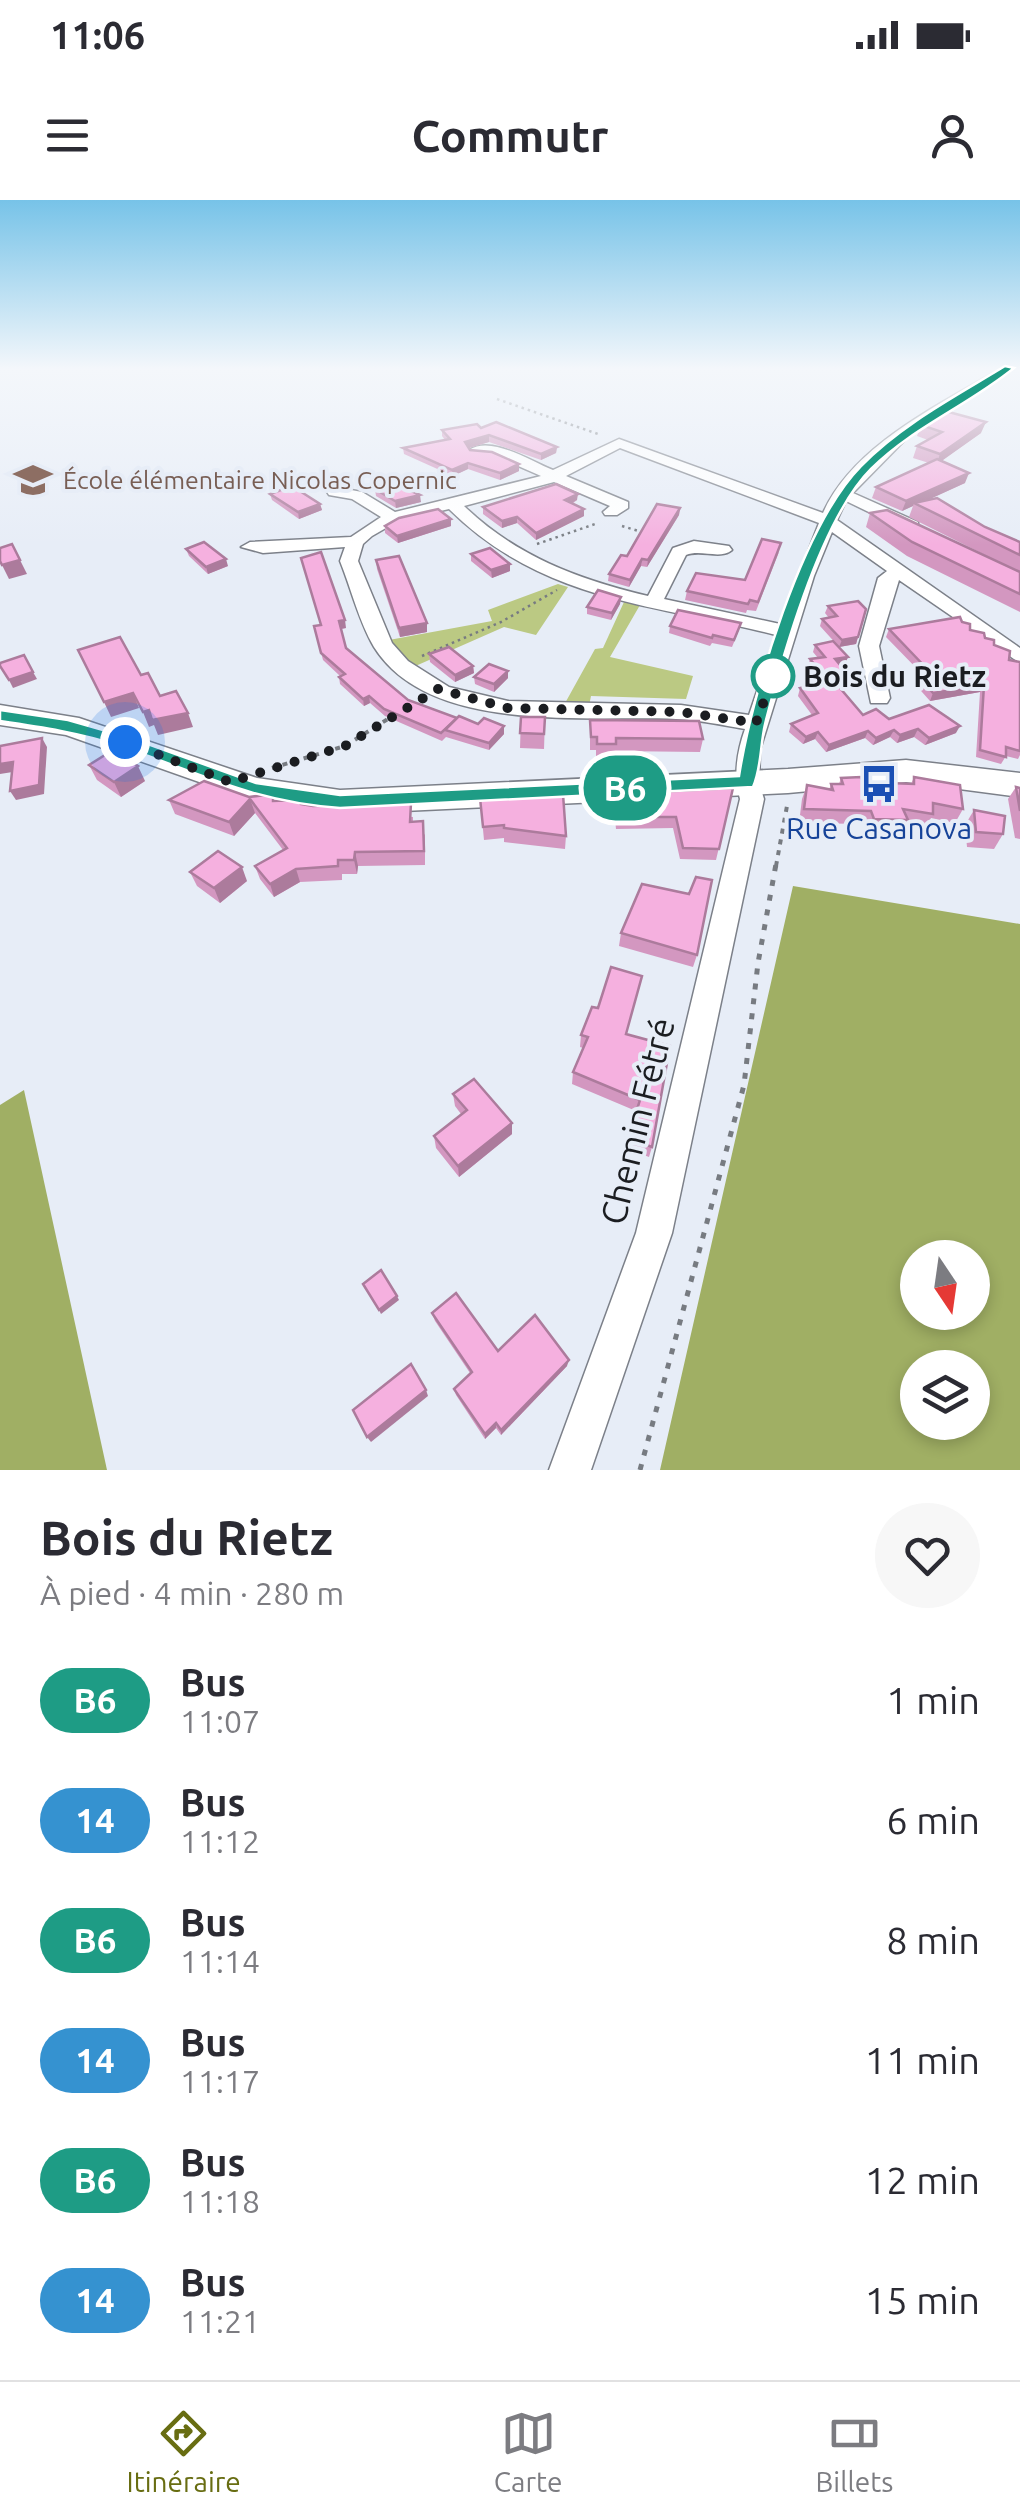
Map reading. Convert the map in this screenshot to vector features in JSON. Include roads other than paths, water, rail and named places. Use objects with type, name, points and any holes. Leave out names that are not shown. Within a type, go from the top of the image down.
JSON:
[{"type":"street","name":"Chemin Fétré","points":[[570,1470],[654,1232],[752,799],[747,782],[756,723],[826,520],[865,468],[914,427]]},
{"type":"street","points":[[250,547],[273,549],[355,542],[393,517],[520,490],[619,443],[826,520],[1020,657]]},
{"type":"street","points":[[476,450],[495,451],[622,505],[608,519]]},
{"type":"street","points":[[336,492],[356,495],[393,517]]},
{"type":"street","points":[[844,494],[925,534]]},
{"type":"street","points":[[452,503],[463,516],[540,568],[653,602],[788,632]]},
{"type":"street","points":[[355,542],[350,562],[383,645],[401,665],[442,692],[508,708],[681,712],[756,723]]},
{"type":"street","points":[[653,602],[680,552],[694,546],[723,550]]},
{"type":"street","points":[[879,698],[870,646],[887,578],[899,573]]},
{"type":"street","points":[[0,716],[68,725],[230,782],[283,796],[340,802],[788,781],[906,771],[1020,785]]},
{"type":"place","name":"École élémentaire Nicolas Copernic","points":[[33,480]]},
{"type":"place","name":"Bois du Rietz","points":[[773,676]]},
{"type":"place","name":"Rue Casanova","points":[[879,784]]}]
